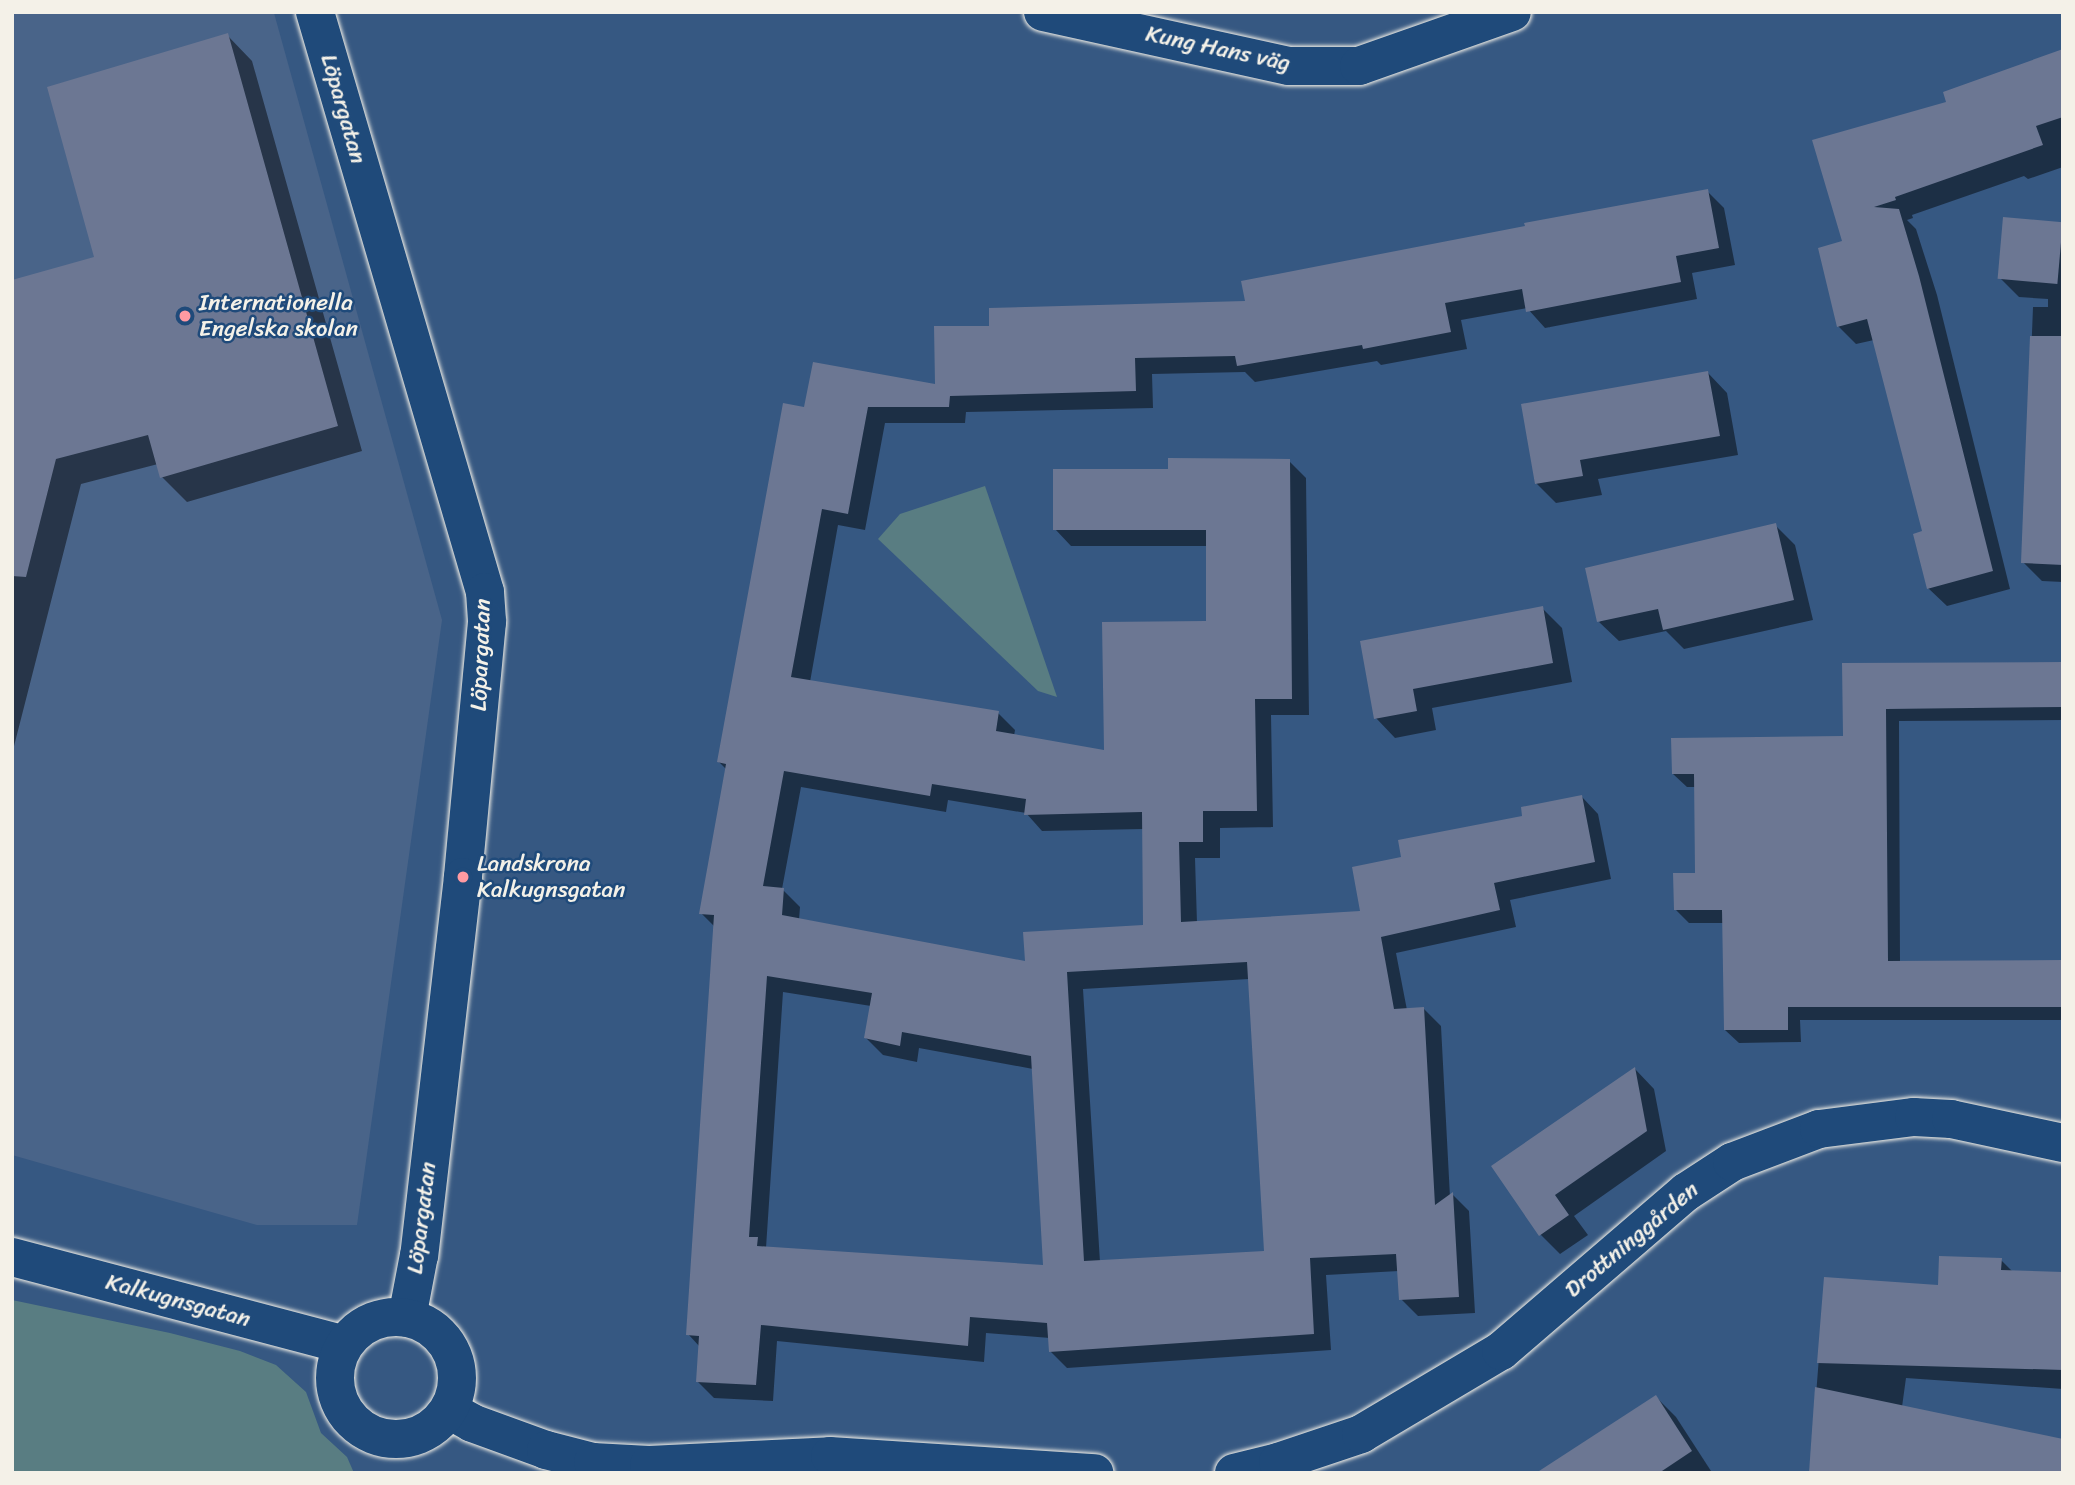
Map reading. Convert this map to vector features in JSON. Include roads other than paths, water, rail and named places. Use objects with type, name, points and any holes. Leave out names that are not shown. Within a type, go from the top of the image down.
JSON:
[{"type":"street","name":"Löpargatan","points":[[315,12],[485,592],[487,622],[462,891],[419,1255],[407,1318]]},
{"type":"street","name":"Kung Hans väg","points":[[1043,12],[1289,66],[1359,66],[1512,12]]},
{"type":"street","name":"Drottninggården","points":[[1234,1473],[1278,1462],[1361,1434],[1501,1351],[1686,1192],[1732,1162],[1819,1129],[1914,1117],[1951,1119],[2063,1143]]},
{"type":"street","name":"Kalkugnsgatan","points":[[12,1257],[344,1345]]},
{"type":"street","points":[[389,1317],[407,1318],[434,1330],[452,1353],[458,1382],[449,1410],[402,1456],[347,1416],[336,1393],[334,1381],[344,1345],[356,1331],[389,1317]]},
{"type":"street","points":[[449,1410],[472,1423],[546,1450],[593,1462],[649,1465],[830,1456],[1094,1473]]},
{"type":"place","name":"Internationella Engelska skolan","points":[[185,316]]},
{"type":"place","name":"Landskrona Kalkugnsgatan","points":[[463,877]]}]
